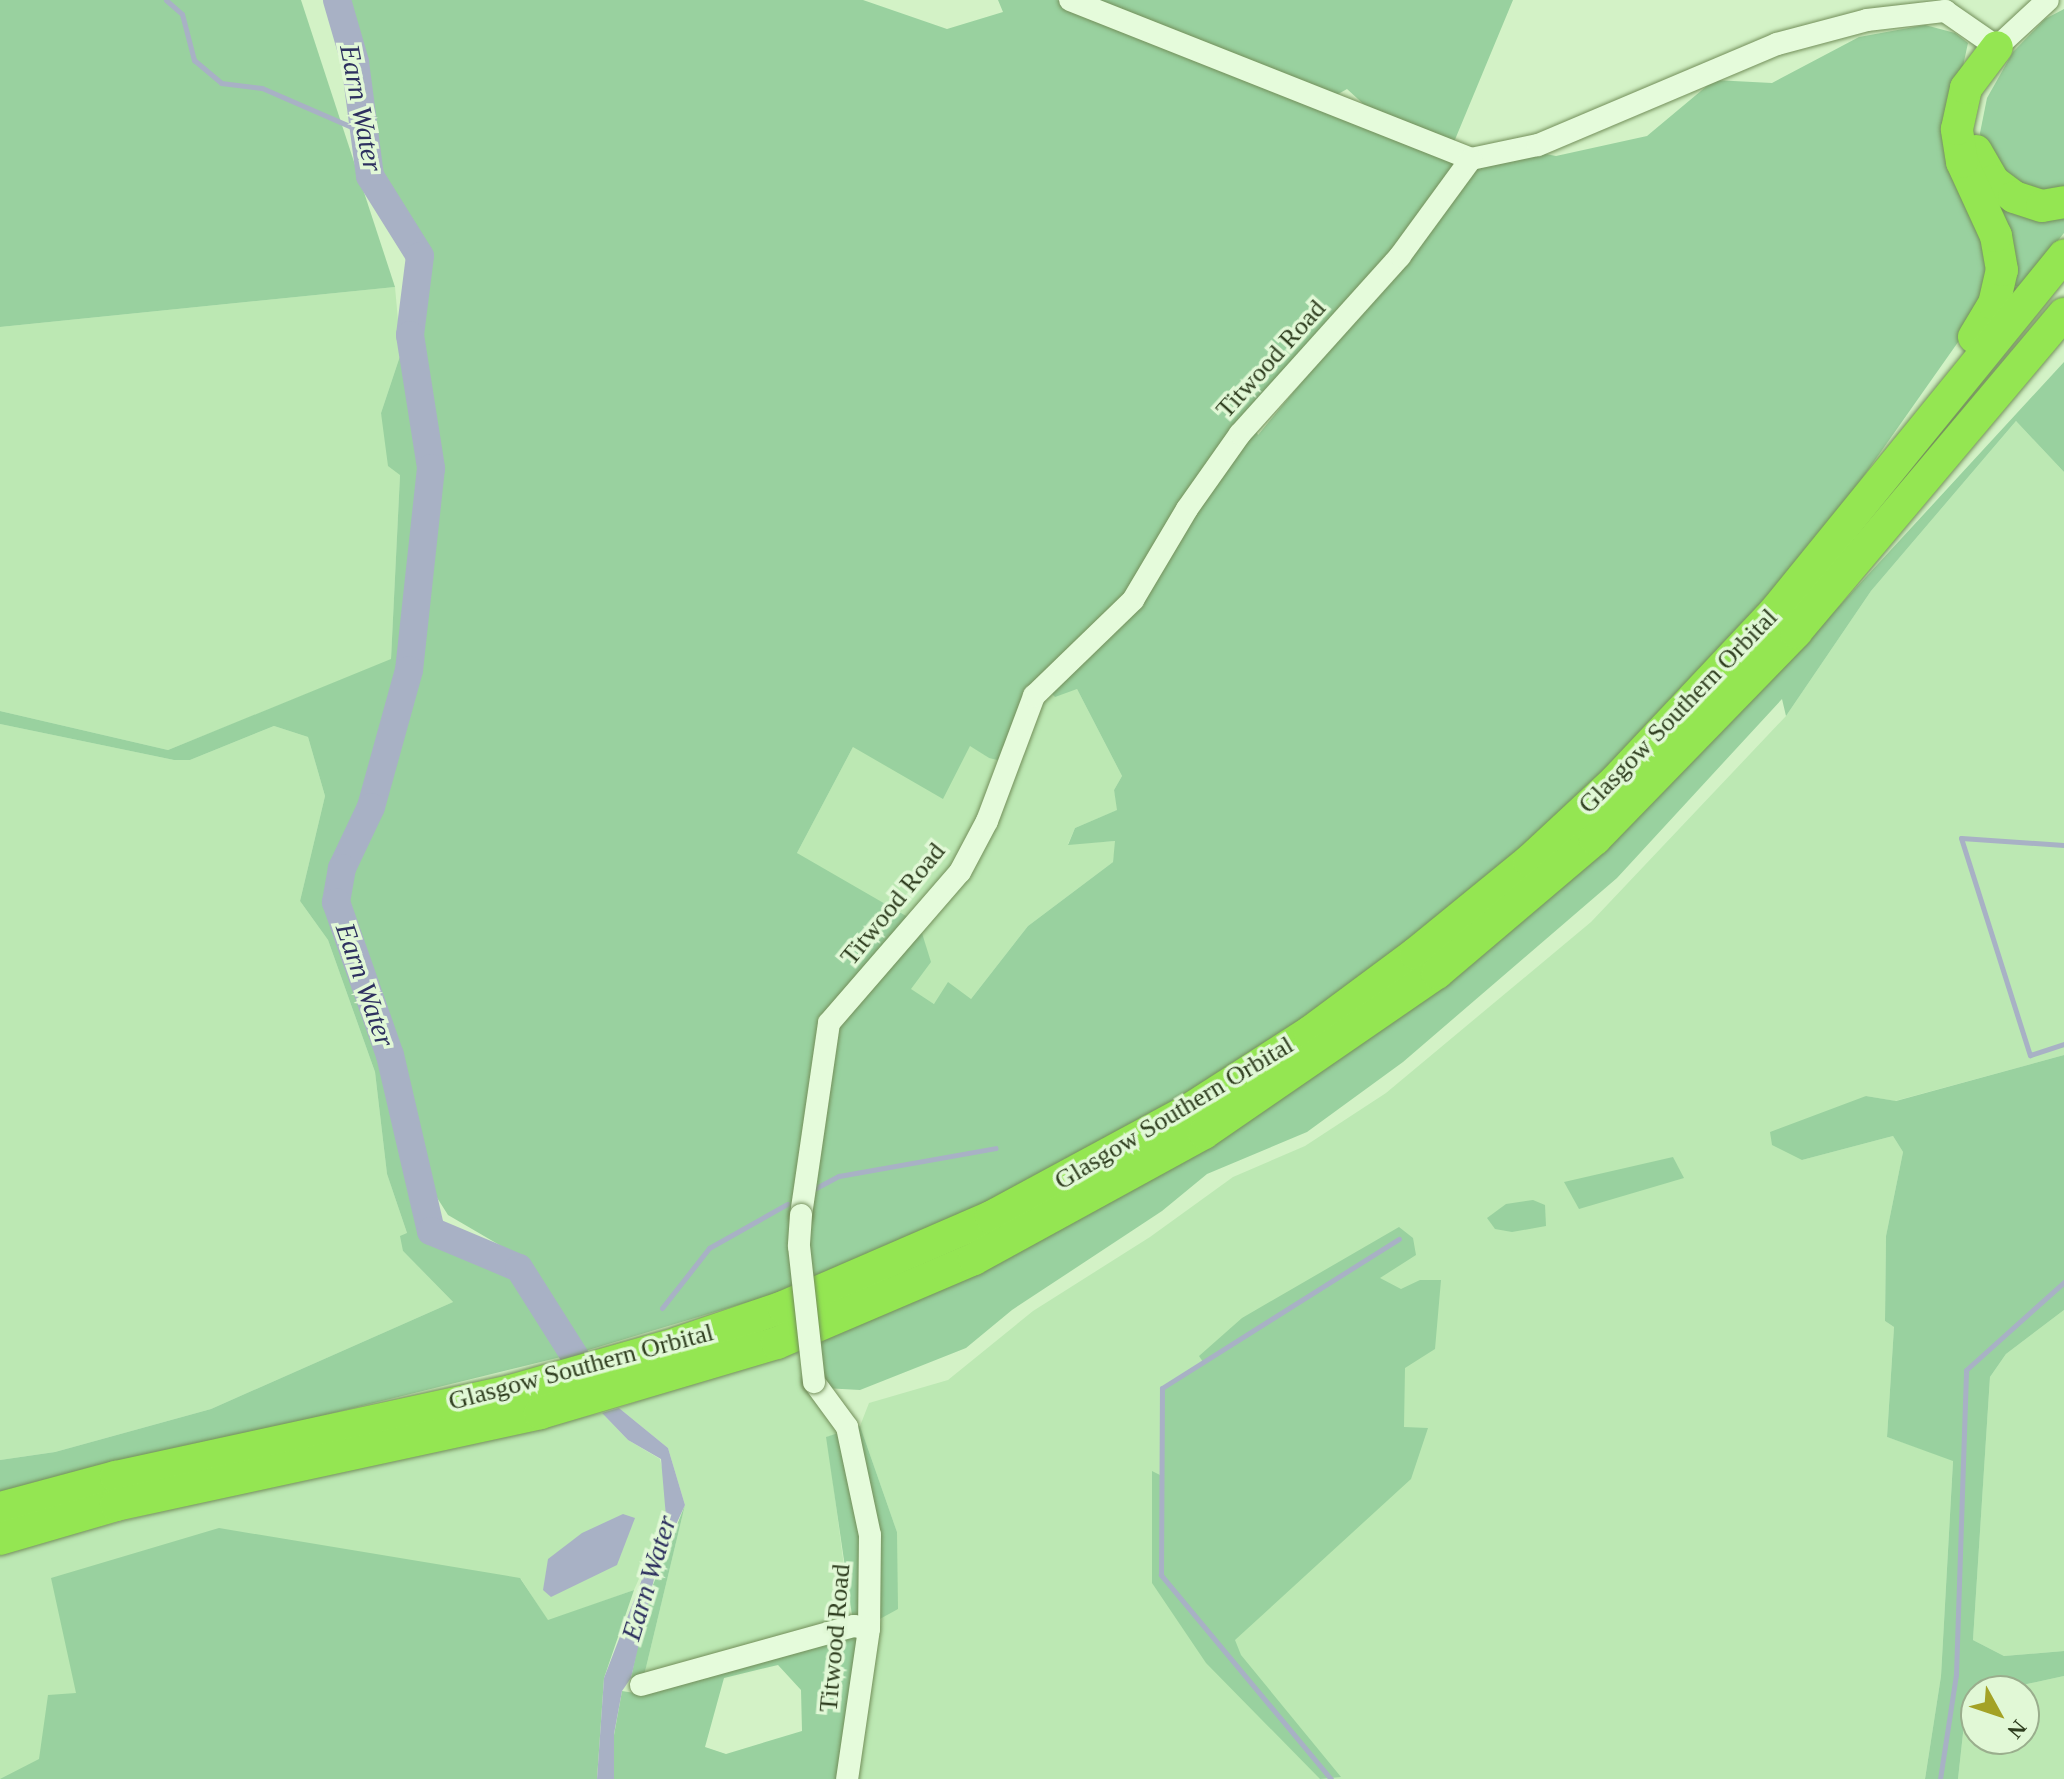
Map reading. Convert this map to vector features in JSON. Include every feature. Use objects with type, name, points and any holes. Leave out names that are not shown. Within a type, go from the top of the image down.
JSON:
[{"type":"highway","points":[[1997,47],[1973,131],[1978,159],[2003,190],[2023,202],[2042,206],[2064,202]]},
{"type":"highway","points":[[1866,500],[1994,304],[2000,253],[1962,162],[1957,129],[1966,88],[1997,47]]},
{"type":"highway","name":"Glasgow Southern Orbital","points":[[0,1508],[130,1474],[511,1391],[783,1307],[991,1217],[1162,1126],[1310,1032],[1468,912],[1604,791],[1776,610],[2064,255]]},
{"type":"highway","name":"Glasgow Southern Orbital","points":[[0,1539],[116,1505],[540,1413],[655,1382],[777,1343],[974,1259],[1109,1188],[1287,1081],[1437,973],[1595,839],[1753,680],[1856,564],[2064,314]]},
{"type":"highway","points":[[1856,564],[2064,348]]},
{"type":"street","points":[[1070,0],[1471,159],[1538,145],[1777,44],[1867,20],[1945,11],[1997,47],[2048,0]]},
{"type":"street","name":"Titwood Road","points":[[847,1779],[869,1629],[870,1535],[856,1455],[847,1427],[814,1382],[799,1246],[829,1023],[960,872],[987,821],[1034,696],[1133,600],[1223,456],[1400,256],[1471,159]]},
{"type":"street","points":[[641,1685],[854,1626],[869,1629]]},
{"type":"green space","points":[[0,0],[301,0],[395,287],[0,327]]},
{"type":"green space","points":[[345,0],[863,0],[947,29],[1003,12],[998,0],[1057,0],[1457,161],[1438,200],[1248,417],[1258,435],[1477,169],[1536,152],[1556,156],[1647,136],[1714,80],[1772,83],[1859,37],[1925,25],[1955,33],[1968,43],[1952,117],[1992,245],[1987,301],[1830,524],[1699,679],[1524,851],[1368,975],[1186,1097],[1002,1198],[809,1280],[806,1233],[835,1026],[921,930],[931,962],[911,989],[934,1004],[948,982],[971,999],[1028,926],[1113,862],[1115,841],[1068,845],[1075,828],[1117,810],[1114,790],[1122,776],[1077,689],[1055,697],[1042,683],[1010,763],[989,758],[970,746],[943,799],[853,747],[797,853],[913,920],[828,1010],[795,1288],[575,1354],[534,1275],[508,1250],[448,1215],[429,1185],[388,1010],[343,896],[346,872],[339,866],[332,898],[335,913],[386,1057],[401,1155],[430,1236],[512,1272],[526,1286],[561,1357],[0,1495],[0,1460],[55,1452],[211,1409],[453,1302],[403,1251],[400,1236],[407,1233],[387,1174],[375,1072],[328,940],[300,901],[325,796],[308,737],[274,726],[190,760],[174,760],[0,724],[0,711],[168,750],[391,659],[400,475],[388,466],[381,413],[401,353],[417,326],[427,258],[383,186],[372,154],[362,58]]},
{"type":"green space","points":[[1081,0],[1513,0],[1454,142],[1370,110],[1347,89],[1333,97]]},
{"type":"green space","points":[[2064,9],[2064,192],[2042,198],[1983,156],[1980,133],[1987,98],[2013,52],[2045,19]]},
{"type":"green space","points":[[1993,199],[2064,214],[2064,233],[2020,287],[2012,285]]},
{"type":"green space","points":[[395,287],[401,353],[381,413],[400,475],[391,660],[168,750],[0,711],[0,327]]},
{"type":"green space","points":[[2064,362],[2064,472],[2016,421],[1871,591],[1786,716],[1782,699],[1617,878],[1403,1062],[1307,1132],[1207,1174],[1162,1211],[1012,1310],[966,1348],[860,1390],[824,1388],[816,1334],[938,1290],[1772,679]]},
{"type":"green space","points":[[2016,421],[2064,472],[2064,1055],[1895,1101],[1866,1096],[1802,1160],[1893,1136],[1903,1152],[1886,1236],[1885,1321],[1894,1327],[1887,1437],[1953,1460],[1941,1676],[1925,1779],[852,1779],[897,1532],[860,1426],[869,1403],[948,1380],[1033,1311],[1150,1237],[1233,1177],[1305,1146],[1386,1093],[1591,922],[1786,716],[1871,591]]},
{"type":"green space","points":[[1077,689],[1122,776],[1114,790],[1118,810],[1075,828],[1068,844],[1116,841],[1113,862],[1028,926],[971,999],[934,1004],[910,989],[797,853],[853,747],[970,745],[989,758],[1034,696]]},
{"type":"green space","points":[[0,724],[174,760],[190,760],[274,726],[308,737],[325,796],[300,901],[328,940],[375,1072],[387,1174],[407,1233],[403,1251],[453,1302],[211,1409],[55,1452],[0,1460]]},
{"type":"green space","points":[[2064,1055],[2064,1310],[2006,1354],[1990,1377],[1973,1640],[2004,1656],[2064,1651],[2064,1676],[2040,1681],[2040,1675],[1960,1675],[1958,1779],[1925,1779],[1941,1676],[1953,1461],[1887,1437],[1894,1327],[1885,1321],[1886,1236],[1903,1152],[1893,1136],[1802,1160],[1772,1145],[1770,1132],[1866,1096],[1896,1101]]},
{"type":"green space","points":[[1673,1157],[1684,1178],[1579,1209],[1564,1182]]},
{"type":"green space","points":[[1533,1200],[1545,1205],[1546,1226],[1512,1232],[1495,1229],[1487,1218],[1506,1204]]},
{"type":"green space","points":[[1399,1227],[1413,1238],[1416,1255],[1380,1278],[1401,1289],[1420,1280],[1441,1280],[1435,1349],[1405,1368],[1404,1427],[1428,1428],[1411,1479],[1235,1640],[1241,1655],[1341,1777],[1320,1779],[1206,1663],[1152,1583],[1152,1471],[1162,1476],[1162,1388],[1203,1362],[1199,1356],[1242,1318]]},
{"type":"green space","points":[[2064,1310],[2064,1651],[2004,1656],[1973,1640],[1990,1377],[2006,1354]]},
{"type":"green space","points":[[801,1342],[807,1388],[840,1433],[827,1437],[851,1619],[643,1680],[685,1505],[668,1448],[619,1408]]},
{"type":"green space","points":[[602,1413],[628,1440],[660,1459],[665,1480],[666,1518],[634,1590],[548,1621],[521,1579],[100,1779],[0,1779],[0,1552],[239,1492]]},
{"type":"green space","points":[[860,1426],[897,1532],[898,1609],[878,1620],[852,1615],[826,1437]]},
{"type":"green space","points":[[685,1505],[643,1680],[631,1678],[647,1600]]},
{"type":"green space","points":[[219,1528],[520,1578],[548,1620],[634,1590],[604,1678],[597,1779],[0,1779],[39,1759],[48,1695],[76,1693],[51,1578]]},
{"type":"green space","points":[[846,1635],[862,1636],[837,1779],[614,1779],[614,1735],[622,1691],[641,1694]],"holes":[[[778,1665],[801,1690],[802,1731],[726,1754],[705,1747],[724,1678]]]},
{"type":"green space","points":[[2064,1676],[2064,1779],[1958,1779],[1961,1755],[2040,1755],[2040,1681]]},
{"type":"water","points":[[619,1408],[668,1448],[685,1505],[657,1566],[631,1678],[622,1691],[614,1734],[614,1779],[597,1779],[604,1678],[666,1517],[661,1459],[628,1440],[602,1413]]},
{"type":"water","points":[[623,1514],[635,1518],[617,1565],[551,1597],[543,1590],[548,1559],[582,1533]]},
{"type":"waterway","points":[[166,0],[182,14],[194,60],[221,83],[262,88],[363,132]]},
{"type":"waterway","name":"Earn Water","points":[[337,0],[355,62],[370,176],[420,256],[410,335],[431,468],[409,670],[371,807],[342,868],[336,902],[390,1055],[431,1231],[519,1268],[595,1388]]},
{"type":"waterway","points":[[2064,845],[1961,838],[2030,1055],[2064,1044]]},
{"type":"waterway","points":[[816,1188],[839,1176],[996,1148]]},
{"type":"waterway","points":[[662,1308],[709,1248],[787,1204]]},
{"type":"waterway","points":[[1331,1779],[1161,1575],[1162,1388],[1399,1239]]},
{"type":"waterway","points":[[1940,1779],[1956,1674],[1966,1370],[2064,1282]]}]
